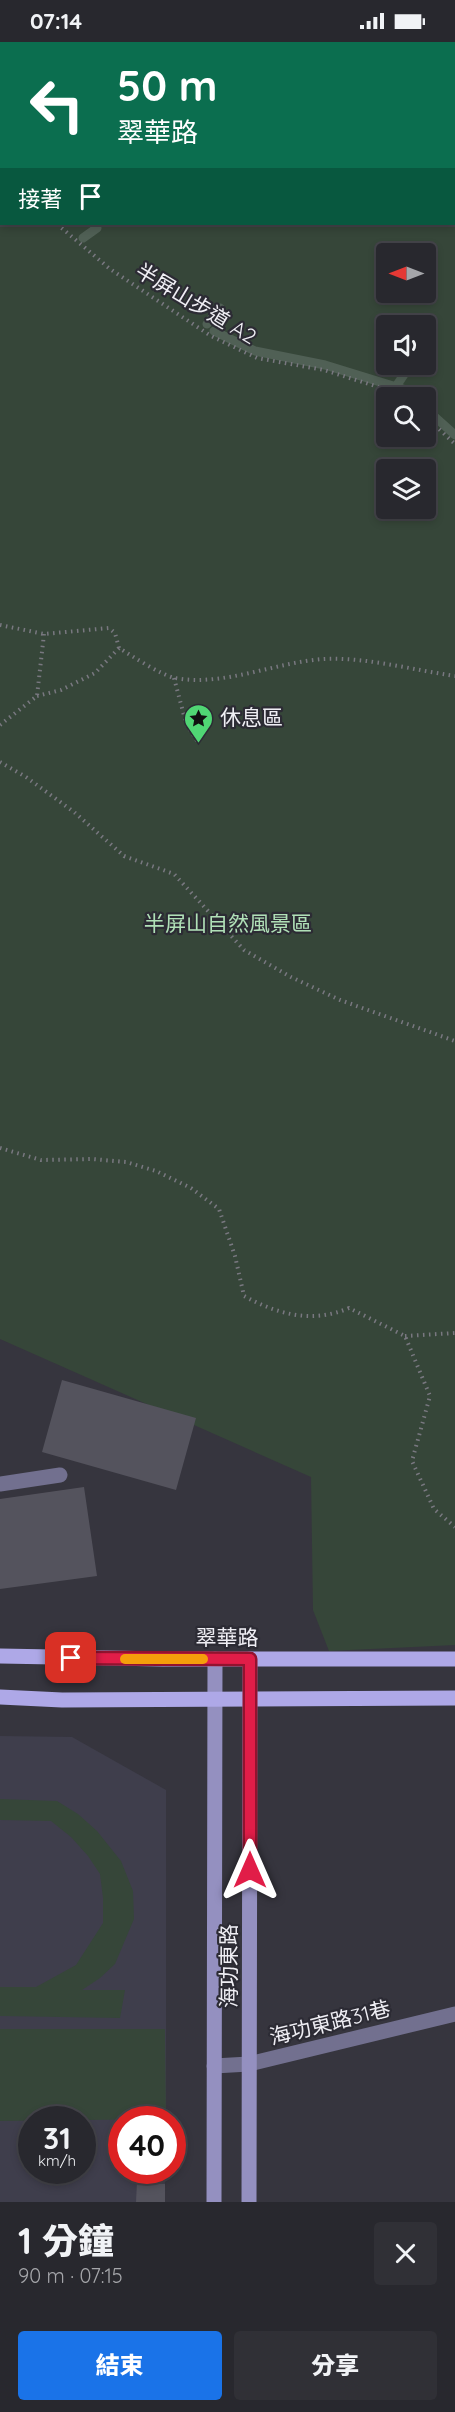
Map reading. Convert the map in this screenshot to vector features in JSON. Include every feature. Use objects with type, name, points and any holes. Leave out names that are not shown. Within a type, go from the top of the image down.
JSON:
[{"type":"main road","name":"翠華路","points":[[0,1656],[455,1659]]},
{"type":"main road","points":[[0,1697],[62,1700],[455,1698]]},
{"type":"street","name":"海功東路","points":[[214,2202],[215,1659]]},
{"type":"street","name":"海功東路","points":[[249,2202],[250,1659]]},
{"type":"lane","points":[[0,1484],[60,1475]]},
{"type":"lane","name":"海功東路31巷","points":[[214,2066],[249,2064],[455,2014]]},
{"type":"path","name":"半屏山步道 A2","points":[[58,225],[110,269],[211,336],[257,358],[324,369],[379,387]]},
{"type":"path","points":[[436,426],[455,444]]},
{"type":"path","points":[[0,625],[44,634],[109,628],[115,633],[119,648],[174,678],[201,679],[237,675],[290,663],[326,659],[455,676]]},
{"type":"path","points":[[37,696],[44,634]]},
{"type":"path","points":[[0,725],[37,696],[61,690],[95,673],[119,648]]},
{"type":"path","points":[[174,678],[186,723],[199,744]]},
{"type":"path","points":[[0,762],[26,777],[74,812],[124,856],[174,874],[244,950],[291,977],[340,999],[455,1041]]},
{"type":"path","points":[[0,1148],[41,1160],[115,1161],[156,1171],[191,1188],[219,1209],[244,1296],[268,1309],[299,1316],[336,1314],[349,1308],[405,1336],[455,1333]]},
{"type":"path","points":[[405,1336],[430,1396],[412,1461],[434,1509],[455,1527]]},
{"type":"shaded area","points":[[0,1736],[72,1737],[166,1790],[166,2106],[108,2106],[108,2184],[165,2184],[165,2202],[0,2202]]},
{"type":"green space","name":"半屏山自然風景區","points":[[0,225],[455,225],[455,1645],[329,1651],[313,1610],[311,1477],[0,1339]]},
{"type":"green space","points":[[0,1799],[57,1801],[78,1814],[97,1831],[121,1861],[133,1891],[134,1919],[115,1964],[82,1990],[125,1990],[120,2018],[0,2016],[0,1987],[36,1987],[76,1965],[103,1923],[103,1898],[100,1874],[71,1837],[51,1821],[0,1820]]},
{"type":"green space","points":[[0,2029],[165,2029],[166,2106],[108,2106],[108,2120],[96,2120],[96,2106],[18,2106],[18,2121],[0,2121]]},
{"type":"building","points":[[62,1380],[196,1418],[176,1490],[42,1452]]},
{"type":"building","points":[[84,1487],[97,1576],[0,1589],[0,1499]]},
{"type":"building","points":[[137,2184],[165,2184],[165,2202],[136,2202]]},
{"type":"waterway","points":[[83,238],[97,228]]},
{"type":"waterway","points":[[207,324],[220,308]]},
{"type":"waterway","points":[[214,331],[255,351],[325,365],[396,387]]},
{"type":"waterway","points":[[396,387],[404,375]]},
{"type":"waterway","points":[[436,418],[455,435]]},
{"type":"slow traffic","points":[[125,1659],[203,1659]]},
{"type":"place","name":"休息區","points":[[199,744]]},
{"type":"route","points":[[71,1658],[250,1659],[250,1870]]}]
